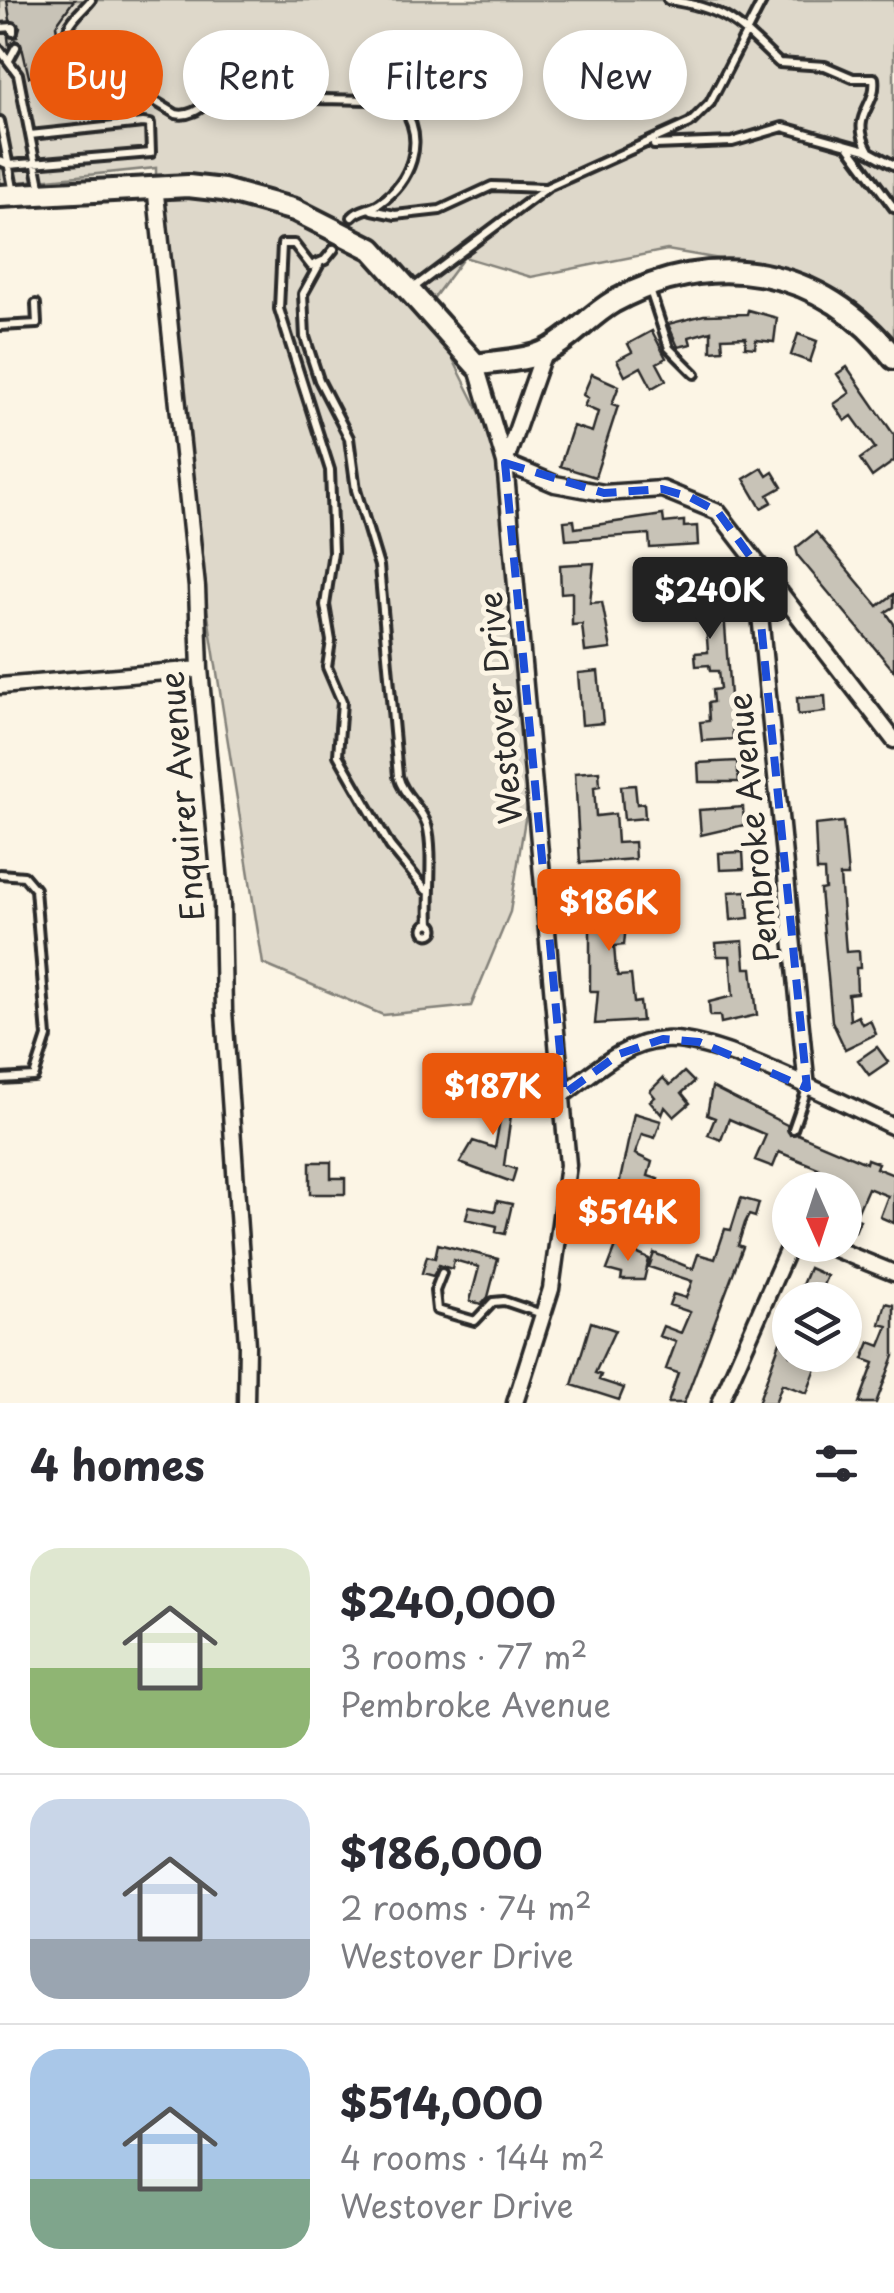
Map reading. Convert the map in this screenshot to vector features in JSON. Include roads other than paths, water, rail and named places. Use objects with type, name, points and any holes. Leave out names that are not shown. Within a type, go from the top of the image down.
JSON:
[{"type":"main road","points":[[7,195],[155,185],[223,190],[295,210],[372,249],[476,365],[544,352],[611,303],[649,286],[714,268],[784,277],[820,296],[877,336],[894,358]]},
{"type":"street","name":"Enquirer Avenue","points":[[155,185],[197,587],[200,669],[222,904],[224,1011],[238,1171],[246,1403]]},
{"type":"street","points":[[544,352],[506,464],[555,484],[604,493],[662,489],[690,496],[718,512],[894,740]]},
{"type":"street","name":"Westover Drive","points":[[476,365],[506,464],[568,1165],[564,1212],[543,1315],[515,1403]]},
{"type":"street","name":"Pembroke Avenue","points":[[755,563],[807,1088]]},
{"type":"street","points":[[0,686],[200,669]]},
{"type":"street","points":[[564,1094],[619,1054],[662,1040],[699,1042],[894,1127]]},
{"type":"street","points":[[862,1260],[894,1273]]},
{"type":"street","points":[[720,1403],[780,1262]]},
{"type":"lane","points":[[91,0],[68,26],[69,49],[176,114],[189,114],[222,93],[240,88],[324,102],[388,101],[404,108],[415,138],[408,177],[382,202],[352,217]]},
{"type":"lane","points":[[668,0],[701,4],[748,32],[779,63],[824,66],[853,78],[874,78],[874,92],[861,117],[869,151]]},
{"type":"lane","points":[[411,290],[548,188],[690,123],[710,103],[763,0]]},
{"type":"lane","points":[[0,28],[12,27],[13,32]]},
{"type":"lane","points":[[9,60],[16,48]]},
{"type":"lane","points":[[0,50],[18,74],[42,192]]},
{"type":"lane","points":[[0,121],[9,165],[7,195]]},
{"type":"lane","points":[[0,161],[9,165],[150,153],[150,124],[30,135]]},
{"type":"lane","points":[[648,145],[732,142],[778,127],[869,151],[894,165]]},
{"type":"lane","points":[[848,146],[894,208]]},
{"type":"lane","points":[[366,209],[388,215],[436,210],[492,186],[548,188]]},
{"type":"lane","points":[[321,263],[306,264],[296,246],[284,242],[279,251],[277,298],[330,470],[333,552],[325,605],[331,640],[327,667],[342,702],[338,754],[390,846],[426,890]]},
{"type":"lane","points":[[334,249],[303,294],[305,338],[319,380],[349,438],[356,490],[380,566],[397,772],[402,789],[421,813],[428,830],[426,890],[430,923]]},
{"type":"lane","points":[[649,286],[669,348],[695,374]]},
{"type":"lane","points":[[0,326],[37,324],[36,304]]},
{"type":"lane","points":[[0,874],[24,876],[35,890],[47,1037],[40,1071],[34,1077],[0,1079]]},
{"type":"lane","points":[[793,1129],[807,1088]]},
{"type":"lane","points":[[442,1273],[434,1291],[436,1310],[446,1316],[475,1321],[493,1302],[504,1301],[543,1315]]}]
